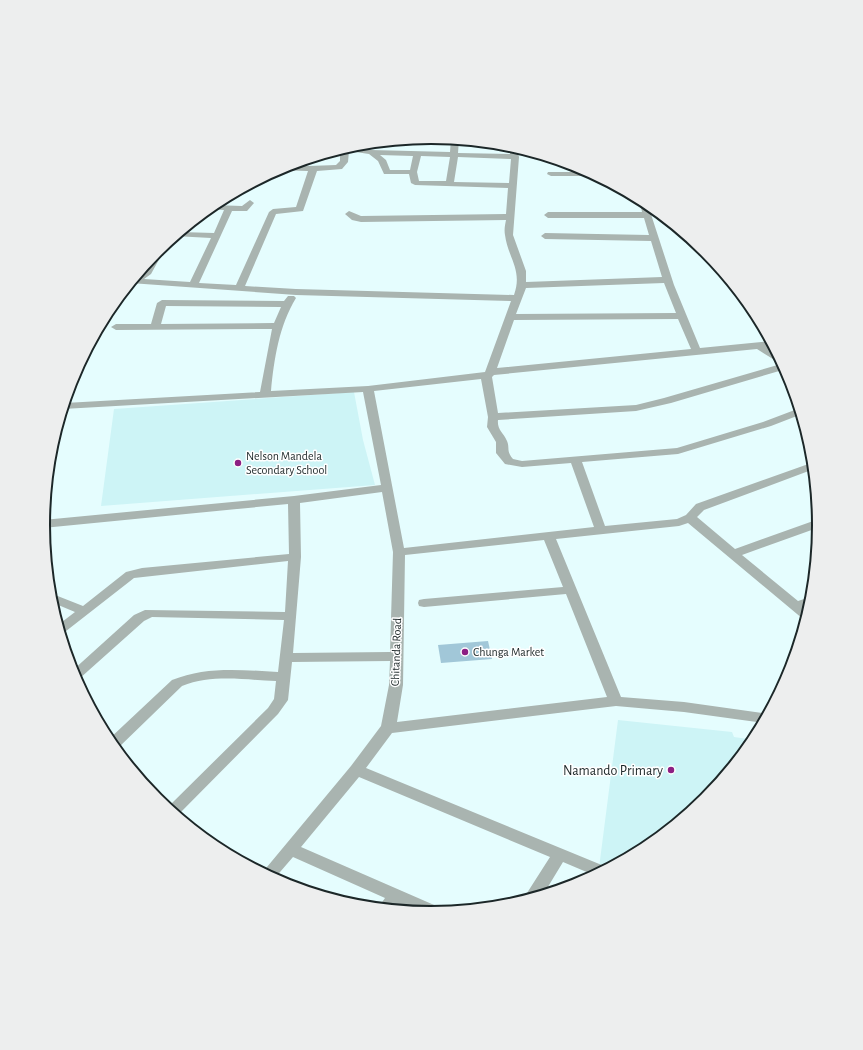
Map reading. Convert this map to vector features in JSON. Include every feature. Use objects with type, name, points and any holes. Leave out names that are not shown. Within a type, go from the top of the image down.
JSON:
[{"type":"street","points":[[449,185],[455,144]]},
{"type":"street","points":[[362,150],[371,152],[514,157]]},
{"type":"street","points":[[371,152],[382,160],[387,172],[413,172]]},
{"type":"street","points":[[296,169],[329,169],[342,164],[345,153]]},
{"type":"street","points":[[513,153],[513,186],[509,235],[521,271],[522,285],[488,374],[493,417],[492,427],[502,442],[502,453],[509,462],[522,464],[678,451],[767,424],[796,413]]},
{"type":"street","points":[[418,154],[413,172],[415,183],[513,186]]},
{"type":"street","points":[[239,289],[273,212],[300,209],[313,170]]},
{"type":"street","points":[[551,174],[579,174]]},
{"type":"street","points":[[221,208],[246,208],[250,203]]},
{"type":"street","points":[[193,286],[229,208]]},
{"type":"street","points":[[645,210],[667,280],[697,352]]},
{"type":"street","points":[[349,214],[355,218],[362,219],[511,217]]},
{"type":"street","points":[[548,215],[647,215]]},
{"type":"street","points":[[184,234],[217,236]]},
{"type":"street","points":[[545,236],[654,238]]},
{"type":"street","points":[[143,275],[148,272],[151,267]]},
{"type":"street","points":[[522,285],[667,280]]},
{"type":"street","points":[[138,282],[296,292],[516,298]]},
{"type":"street","points":[[265,394],[268,367],[279,326],[287,304],[296,292]]},
{"type":"street","points":[[155,326],[162,303],[287,304]]},
{"type":"street","points":[[510,317],[681,316]]},
{"type":"street","points":[[116,327],[279,326]]},
{"type":"street","points":[[69,406],[368,389],[488,374],[768,344]]},
{"type":"street","points":[[758,345],[774,355]]},
{"type":"street","points":[[493,417],[636,408],[667,401],[779,368]]},
{"type":"street","name":"Chitanda Road","points":[[272,871],[356,770],[388,728],[396,685],[399,552],[368,389]]},
{"type":"street","points":[[575,460],[601,531]]},
{"type":"street","points":[[399,552],[679,522],[690,518],[700,507],[809,467]]},
{"type":"street","points":[[50,523],[294,500],[388,488]]},
{"type":"street","points":[[176,808],[273,711],[283,694],[283,677],[291,616],[295,557],[294,500]]},
{"type":"street","points":[[690,518],[803,612]]},
{"type":"street","points":[[732,554],[813,525]]},
{"type":"street","points":[[549,537],[616,701]]},
{"type":"street","points":[[64,627],[124,578],[142,572],[295,557]]},
{"type":"street","points":[[424,603],[571,590]]},
{"type":"street","points":[[57,600],[84,611]]},
{"type":"street","points":[[796,606],[805,603]]},
{"type":"street","points":[[79,671],[139,618],[150,613],[291,616]]},
{"type":"street","points":[[286,658],[396,656]]},
{"type":"street","points":[[117,741],[177,683],[187,677],[221,675],[283,677]]},
{"type":"street","points":[[388,728],[616,701],[684,707],[761,717]]},
{"type":"street","points":[[356,770],[596,869]]},
{"type":"street","points":[[291,849],[390,903]]},
{"type":"street","points":[[537,892],[560,854]]},
{"type":"shaded area","name":"Nelson Mandela Secondary School","points":[[354,392],[363,440],[375,485],[101,506],[114,409]]},
{"type":"shaded area","name":"Namando Primary","points":[[618,720],[732,732],[734,737],[748,739],[718,777],[683,812],[664,828],[643,842],[599,867]]},
{"type":"building","name":"Chunga Market","points":[[488,641],[492,659],[441,663],[438,645]]},
{"type":"place","name":"Nelson Mandela Secondary School","points":[[238,463]]},
{"type":"place","name":"Chunga Market","points":[[465,652]]},
{"type":"place","name":"Namando Primary","points":[[671,770]]}]
